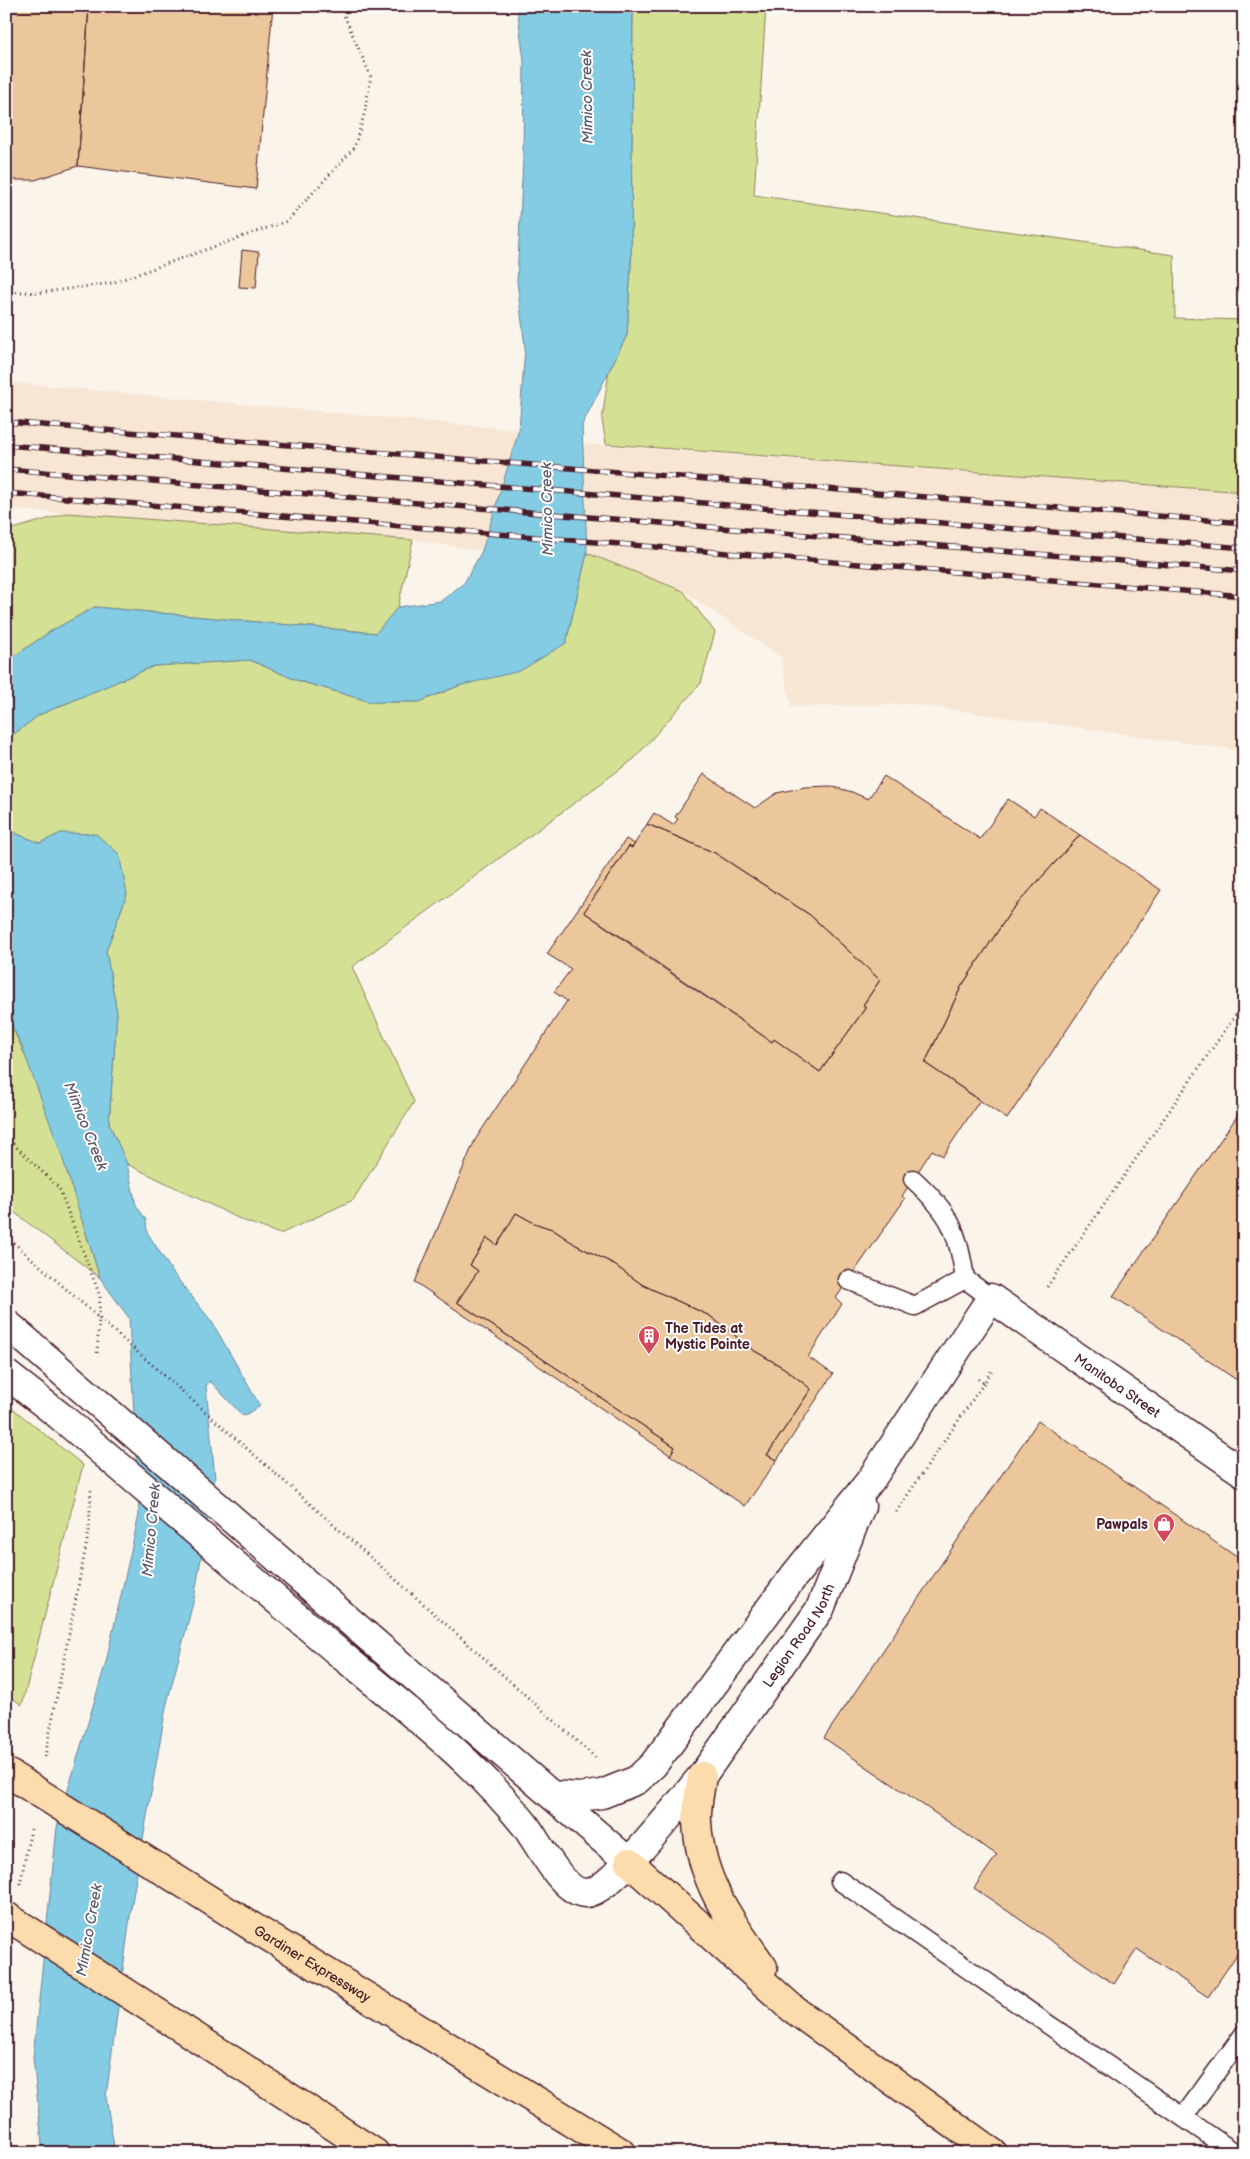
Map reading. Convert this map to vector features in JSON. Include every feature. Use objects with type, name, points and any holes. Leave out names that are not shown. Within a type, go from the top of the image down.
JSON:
[{"type":"highway","name":"Gardiner Expressway","points":[[6,1772],[252,1926],[622,2153]]},
{"type":"highway","points":[[702,1776],[697,1820],[700,1848],[710,1883],[728,1918],[793,2009]]},
{"type":"highway","points":[[629,1862],[793,2009],[993,2153]]},
{"type":"highway","points":[[6,1916],[375,2153]]},
{"type":"main road","name":"Manitoba Street","points":[[991,1298],[1244,1473]]},
{"type":"main road","name":"Legion Road North","points":[[552,1795],[579,1798],[602,1794],[637,1780],[653,1765],[794,1576],[870,1481],[991,1298]]},
{"type":"main road","points":[[6,1323],[629,1862]]},
{"type":"main road","name":"Legion Road North","points":[[6,1374],[60,1416],[449,1746],[486,1782],[524,1824],[563,1881],[581,1893],[596,1891],[629,1862],[702,1776],[820,1609],[870,1481]]},
{"type":"lane","points":[[913,1179],[943,1210],[956,1232],[961,1248],[965,1279],[991,1298]]},
{"type":"lane","points":[[848,1280],[915,1306],[965,1279]]},
{"type":"lane","points":[[840,1881],[1184,2116],[1235,2153]]},
{"type":"lane","points":[[1184,2116],[1244,2034]]},
{"type":"path","points":[[6,291],[37,292],[112,283],[287,221],[354,148],[364,115],[371,77],[349,22],[340,6]]},
{"type":"path","points":[[1047,1287],[1244,1003]]},
{"type":"path","points":[[6,1137],[59,1188],[100,1296],[97,1365]]},
{"type":"path","points":[[6,1236],[601,1763]]},
{"type":"path","points":[[978,1379],[984,1382],[992,1370]]},
{"type":"path","points":[[44,1763],[89,1531],[92,1482]]},
{"type":"path","points":[[20,1888],[33,1821]]},
{"type":"shaded area","points":[[6,382],[519,430],[482,551],[413,540],[6,509]]},
{"type":"shaded area","points":[[582,444],[1244,492],[1244,751],[911,704],[791,707],[781,657],[683,591],[587,553]]},
{"type":"green space","points":[[633,6],[766,6],[754,195],[1174,255],[1175,318],[1244,320],[1244,492],[606,444],[602,420],[609,370],[627,335],[631,264]]},
{"type":"green space","points":[[68,513],[413,540],[398,607],[377,633],[95,607],[51,631],[6,662],[6,531]]},
{"type":"green space","points":[[587,553],[683,591],[715,632],[701,683],[634,759],[352,967],[414,1102],[353,1200],[280,1234],[242,1220],[127,1164],[109,1123],[117,1013],[106,951],[127,894],[61,833],[40,843],[17,834],[6,823],[6,740],[39,715],[154,666],[250,660],[296,680],[371,702],[419,702],[566,643]]},
{"type":"green space","points":[[6,1015],[35,1079],[47,1111],[100,1278],[6,1206]]},
{"type":"green space","points":[[6,1403],[83,1465],[22,1705],[6,1694]]},
{"type":"water","name":"Mimico Creek","points":[[517,6],[633,6],[631,264],[627,335],[582,425],[587,553],[566,643],[520,671],[458,686],[419,702],[371,702],[296,680],[250,660],[154,666],[39,715],[6,740],[6,662],[51,631],[95,607],[376,633],[398,607],[441,601],[464,583],[482,551],[519,430],[525,347],[517,281],[523,159],[524,61]]},
{"type":"water","name":"Mimico Creek","points":[[6,823],[17,834],[40,843],[61,833],[96,834],[119,854],[127,894],[106,951],[117,1013],[109,1123],[127,1164],[136,1205],[146,1220],[147,1232],[173,1273],[212,1322],[260,1406],[243,1416],[210,1381],[206,1386],[215,1478],[194,1599],[166,1707],[132,1902],[106,2097],[115,2153],[43,2153],[33,2057],[57,1827],[106,1662],[139,1515],[129,1318],[100,1278],[60,1150],[21,1044],[6,1015]]},
{"type":"building","points":[[6,6],[89,6],[78,166],[35,180],[6,180]]},
{"type":"building","points":[[89,6],[273,6],[256,189],[78,166]]},
{"type":"building","points":[[242,250],[259,252],[256,288],[239,287]]},
{"type":"building","points":[[704,774],[755,808],[777,793],[805,787],[830,786],[868,799],[884,776],[980,839],[1008,799],[1034,816],[1040,808],[1080,835],[1011,911],[961,987],[925,1063],[980,1100],[943,1156],[932,1150],[902,1196],[905,1199],[836,1298],[842,1304],[808,1357],[833,1374],[777,1460],[767,1455],[811,1389],[784,1368],[753,1350],[710,1316],[643,1285],[610,1262],[576,1245],[552,1229],[534,1223],[516,1213],[497,1245],[487,1238],[470,1265],[478,1271],[457,1302],[675,1447],[670,1455],[415,1282],[475,1140],[567,1001],[554,992],[571,969],[547,954],[626,839],[635,844],[632,848],[629,846],[584,912],[632,944],[631,946],[772,1042],[774,1039],[820,1072],[866,1007],[863,1005],[880,980],[810,915],[715,853],[647,824],[654,813],[673,825],[678,819],[675,817]]},
{"type":"building","points":[[647,824],[715,853],[810,915],[880,980],[863,1005],[866,1007],[820,1072],[774,1039],[772,1042],[584,912],[629,846],[632,848]]},
{"type":"building","points":[[1080,835],[1161,890],[1007,1119],[925,1063],[961,987],[1011,911]]},
{"type":"building","points":[[1244,1106],[1244,1385],[1113,1296]]},
{"type":"building","name":"The Tides at Mystic Pointe","points":[[516,1213],[534,1223],[552,1229],[576,1245],[610,1262],[643,1285],[710,1316],[753,1350],[784,1368],[811,1389],[767,1455],[777,1460],[745,1506],[670,1455],[675,1447],[457,1302],[478,1271],[470,1265],[487,1238],[497,1245]]},
{"type":"building","points":[[1038,1421],[1244,1562],[1244,1944],[1208,1997],[1137,1949],[1114,1984],[974,1888],[997,1855],[824,1738]]},
{"type":"railway","points":[[6,422],[1244,523]]},
{"type":"railway","points":[[6,445],[1244,548]]},
{"type":"railway","points":[[6,469],[1244,571]]},
{"type":"railway","points":[[6,493],[1244,596]]},
{"type":"place","name":"The Tides at Mystic Pointe","points":[[649,1355]]},
{"type":"place","name":"Pawpals","points":[[1164,1543]]}]
